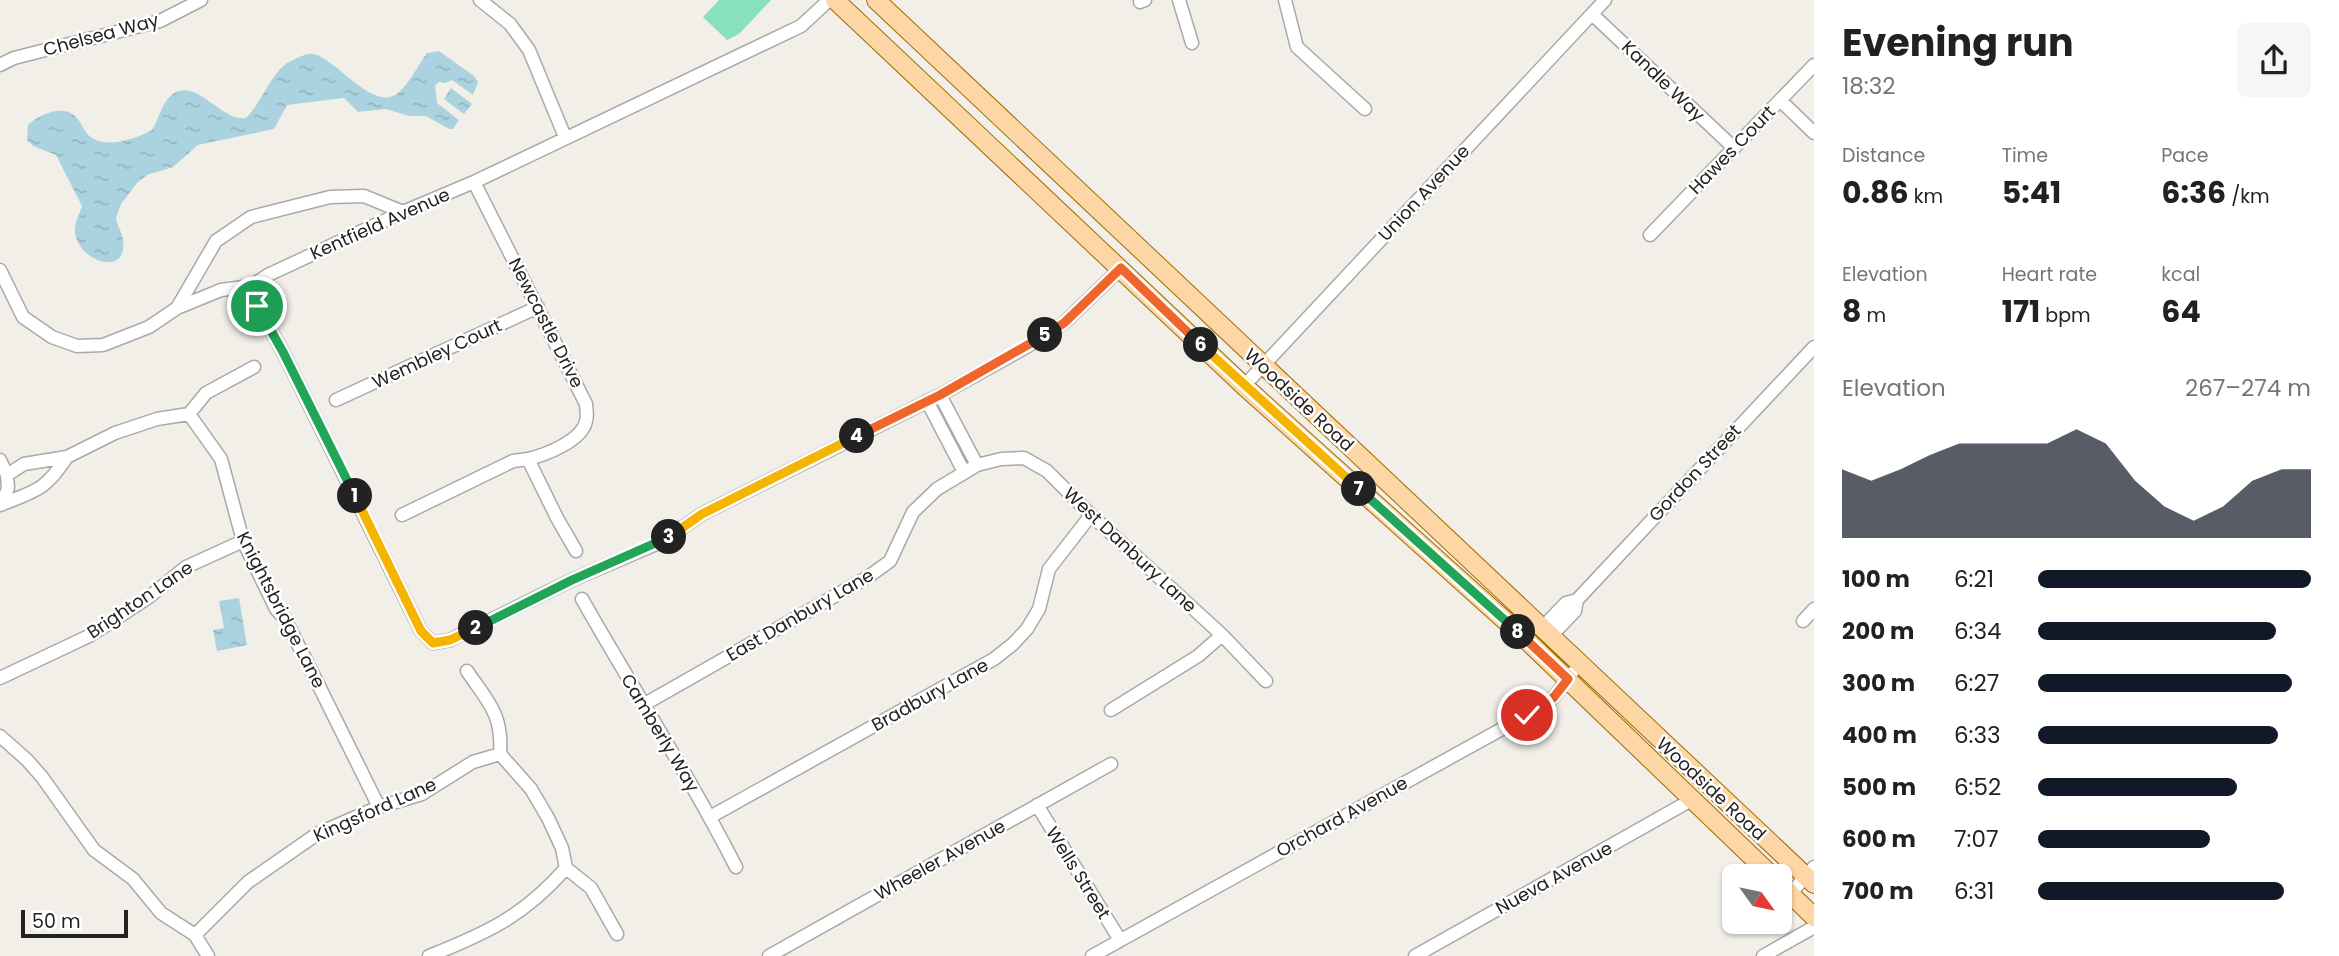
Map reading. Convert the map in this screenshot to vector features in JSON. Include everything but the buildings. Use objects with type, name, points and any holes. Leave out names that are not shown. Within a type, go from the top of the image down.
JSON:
[{"type":"main road","name":"Woodside Road","points":[[835,0],[1244,386],[1811,876]]},
{"type":"main road","name":"Woodside Road","points":[[876,0],[1546,633],[1573,672],[1693,800],[1759,864]]},
{"type":"main road","points":[[1792,896],[1814,917]]},
{"type":"street","name":"Chelsea Way","points":[[0,65],[14,58],[160,21],[201,0]]},
{"type":"street","points":[[480,0],[510,24],[529,50],[565,137]]},
{"type":"street","name":"Kentfield Avenue","points":[[251,286],[268,275],[474,182],[802,26],[829,0]]},
{"type":"street","points":[[1179,0],[1192,43]]},
{"type":"street","points":[[1284,0],[1297,47],[1365,109]]},
{"type":"street","name":"Union Avenue","points":[[1244,386],[1605,0]]},
{"type":"street","name":"Kandle Way","points":[[1592,14],[1734,148]]},
{"type":"street","name":"Hawes Court","points":[[1650,235],[1814,65]]},
{"type":"street","points":[[1780,100],[1814,133]]},
{"type":"street","name":"Newcastle Drive","points":[[402,515],[513,461],[545,455],[578,435],[586,421],[586,404],[474,182]]},
{"type":"street","points":[[177,308],[216,241],[251,217],[330,197],[364,195],[403,212]]},
{"type":"street","points":[[0,270],[23,317],[52,337],[77,346],[103,345],[149,327],[177,308],[221,290],[251,286],[257,306],[283,352],[421,631],[433,643],[450,640],[572,580],[663,541],[702,514],[940,395],[1064,323],[1121,268]]},
{"type":"street","name":"Wembley Court","points":[[336,401],[538,307]]},
{"type":"street","name":"Gordon Street","points":[[1546,633],[1575,611],[1577,600],[1814,347]]},
{"type":"street","points":[[7,474],[24,464],[67,457],[115,433],[157,419],[189,414],[206,393],[254,367]]},
{"type":"street","points":[[940,395],[977,465]]},
{"type":"street","points":[[927,401],[964,472]]},
{"type":"street","name":"Knightsbridge Lane","points":[[189,414],[221,459],[243,541],[276,609],[285,620],[312,671],[379,807]]},
{"type":"street","points":[[1,504],[31,494],[44,486],[67,457]]},
{"type":"street","name":"West Danbury Lane","points":[[964,472],[977,465],[1001,459],[1024,458],[1047,471],[1222,635],[1266,681]]},
{"type":"street","points":[[528,459],[576,551]]},
{"type":"street","points":[[0,460],[7,474],[8,488],[1,504]]},
{"type":"street","name":"East Danbury Lane","points":[[643,705],[868,577],[890,561],[913,512],[937,489],[964,472]]},
{"type":"street","name":"Bradbury Lane","points":[[710,817],[994,659],[1013,645],[1027,629],[1038,609],[1049,569],[1091,515]]},
{"type":"street","name":"Brighton Lane","points":[[0,678],[91,635],[149,597],[186,567],[243,541]]},
{"type":"street","name":"Camberly Way","points":[[582,600],[710,817],[736,867]]},
{"type":"street","points":[[1803,621],[1814,609]]},
{"type":"street","points":[[1111,710],[1198,656],[1222,635]]},
{"type":"street","points":[[467,671],[498,716],[500,754],[531,789],[562,848],[566,868],[591,888],[617,934]]},
{"type":"street","name":"Orchard Avenue","points":[[1092,956],[1527,715],[1554,697],[1573,672]]},
{"type":"street","points":[[0,736],[42,777],[94,850],[133,879],[161,913],[195,935],[208,956]]},
{"type":"street","name":"Kingsford Lane","points":[[195,935],[248,883],[317,834],[379,807],[422,794],[473,762],[500,754]]},
{"type":"street","name":"Wheeler Avenue","points":[[769,956],[1111,764]]},
{"type":"street","name":"Nueva Avenue","points":[[1415,956],[1693,800]]},
{"type":"street","name":"Wells Street","points":[[1037,805],[1120,940]]},
{"type":"street","points":[[429,956],[472,939],[513,917],[544,893],[566,868]]},
{"type":"street","points":[[1792,886],[1811,876]]},
{"type":"street","points":[[1763,956],[1814,927]]},
{"type":"green space","points":[[719,0],[771,0],[739,34],[727,40],[703,17]]},
{"type":"water","points":[[439,51],[474,76],[478,82],[473,95],[452,80],[439,82],[435,86],[437,103],[459,120],[453,129],[426,116],[409,116],[386,109],[358,112],[344,98],[287,105],[274,129],[198,145],[173,167],[147,175],[137,183],[121,204],[116,218],[123,240],[123,252],[118,259],[110,262],[100,261],[82,249],[76,239],[75,227],[82,206],[56,155],[33,146],[27,140],[28,125],[45,114],[59,111],[72,114],[88,135],[100,142],[131,139],[152,130],[167,100],[177,92],[186,90],[196,93],[226,113],[246,118],[283,66],[308,54],[323,58],[367,91],[388,97],[402,89],[427,53]]},
{"type":"water","points":[[451,88],[472,104],[464,114],[444,99]]},
{"type":"water","points":[[239,598],[247,645],[217,651],[213,630],[224,628],[219,601]]},
{"type":"route","points":[[257,306],[283,352],[421,631],[433,643],[450,640],[572,580],[663,541],[702,514],[940,395],[1064,323],[1121,268],[1244,386],[1568,679],[1554,697],[1527,715]]}]
